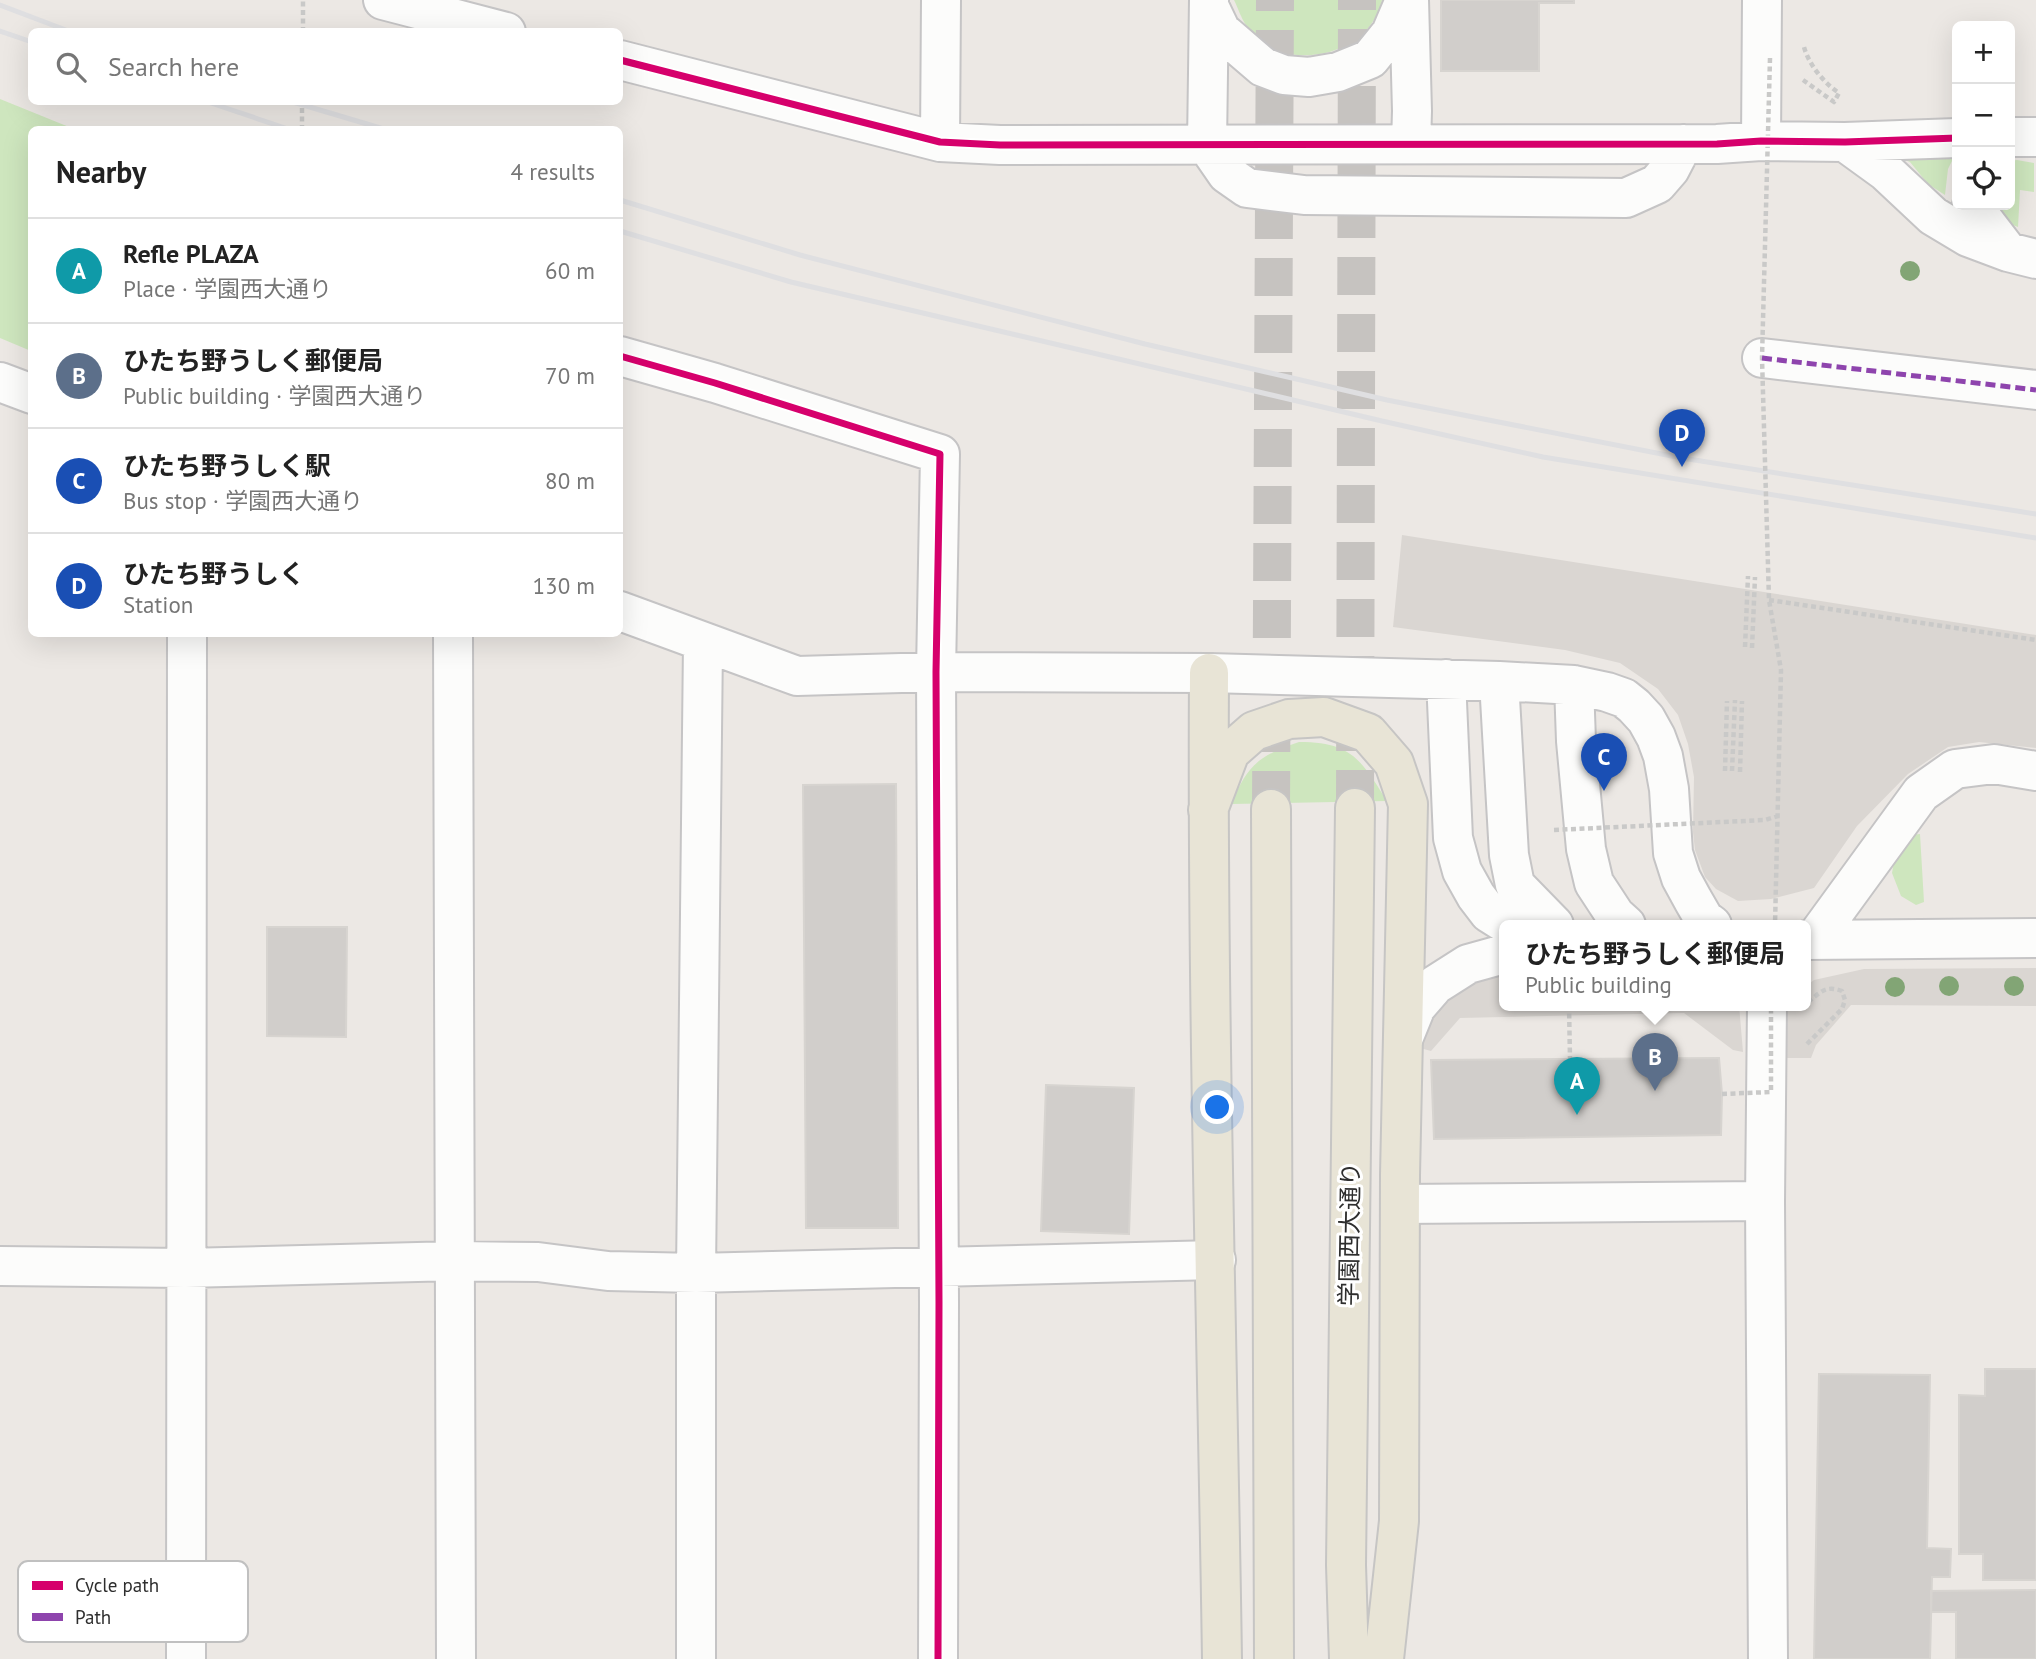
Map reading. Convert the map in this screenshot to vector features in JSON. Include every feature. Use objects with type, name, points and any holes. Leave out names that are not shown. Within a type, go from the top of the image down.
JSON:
[{"type":"main road","points":[[1209,673],[1208,810],[1222,1659]]},
{"type":"main road","points":[[1208,810],[1230,752],[1254,731],[1289,719],[1324,717],[1368,733],[1395,763],[1408,804],[1400,1204],[1399,1521],[1384,1659]]},
{"type":"main road","points":[[1272,808],[1274,1659]]},
{"type":"main road","name":"学園西大通り","points":[[1349,1659],[1346,1566],[1355,808]]},
{"type":"street","points":[[383,0],[491,28]]},
{"type":"street","points":[[940,142],[941,0]]},
{"type":"street","points":[[1209,3],[1221,32],[1263,67],[1284,75],[1309,77],[1338,72],[1370,59],[1391,33],[1407,0]]},
{"type":"street","points":[[1407,0],[1411,144]]},
{"type":"street","points":[[1761,141],[1762,0]]},
{"type":"street","points":[[1209,3],[1207,145],[1227,174],[1247,188],[1304,195],[1626,198],[1657,184],[1670,169],[1683,144]]},
{"type":"street","points":[[623,61],[940,142],[1000,145],[1683,144],[1952,138]]},
{"type":"street","points":[[2015,136],[2036,137]]},
{"type":"street","points":[[1845,142],[1885,171],[1933,216],[1968,237],[2022,256]]},
{"type":"street","points":[[1977,210],[2022,256]]},
{"type":"street","points":[[623,357],[940,454],[936,672],[938,1659]]},
{"type":"street","points":[[1762,358],[2036,390]]},
{"type":"street","points":[[0,383],[28,393]]},
{"type":"street","points":[[623,612],[797,676],[936,672],[1209,673],[1574,684],[1608,692],[1624,698],[1646,719],[1656,737],[1663,756],[1669,789],[1673,853],[1681,878],[1705,920]]},
{"type":"street","points":[[186,1561],[187,637]]},
{"type":"street","points":[[453,637],[456,1659]]},
{"type":"street","points":[[696,1659],[696,1273],[703,643]]},
{"type":"street","points":[[1446,680],[1453,838],[1462,871],[1476,896],[1489,913],[1500,920]]},
{"type":"street","points":[[1499,681],[1508,855],[1515,885],[1549,920]]},
{"type":"street","points":[[1574,684],[1586,849],[1594,883],[1620,920]]},
{"type":"street","points":[[1811,939],[1921,793],[1955,769],[1994,764],[2036,771]]},
{"type":"street","points":[[1811,940],[2036,939]]},
{"type":"street","points":[[1403,1039],[1416,1007],[1435,985],[1468,964],[1499,955]]},
{"type":"street","points":[[1768,1659],[1765,1201],[1769,1011]]},
{"type":"street","points":[[1400,1204],[1765,1201]]},
{"type":"street","points":[[0,1266],[185,1269],[456,1261],[538,1262],[608,1271],[696,1273],[1216,1260]]},
{"type":"path","points":[[303,0],[303,28]]},
{"type":"path","points":[[1798,77],[1834,102],[1839,93],[1829,86],[1816,69],[1806,54],[1802,41]]},
{"type":"path","points":[[1774,920],[1781,670],[1769,600],[1762,358],[1770,58],[1779,65]]},
{"type":"path","points":[[302,105],[302,126]]},
{"type":"path","points":[[1745,647],[1748,576]]},
{"type":"path","points":[[1752,648],[1755,577]]},
{"type":"path","points":[[1769,600],[2036,640]]},
{"type":"path","points":[[1732,771],[1735,699]]},
{"type":"path","points":[[1725,771],[1727,701]]},
{"type":"path","points":[[1740,772],[1742,701]]},
{"type":"path","points":[[1554,830],[1765,820],[1778,816]]},
{"type":"path","points":[[1802,1048],[1842,1009],[1845,1000],[1842,991],[1834,988],[1826,989],[1811,1000]]},
{"type":"path","points":[[1569,1011],[1570,1059]]},
{"type":"path","points":[[1722,1094],[1771,1092],[1769,1011]]},
{"type":"green space","points":[[1234,0],[1382,0],[1371,25],[1350,43],[1325,53],[1298,55],[1278,48],[1246,25]]},
{"type":"green space","points":[[0,99],[67,126],[28,126],[28,350],[0,338]]},
{"type":"green space","points":[[1952,152],[1945,195],[1928,184],[1910,162],[1899,157]]},
{"type":"green space","points":[[2015,160],[2034,163],[2034,192],[2020,190],[2018,227],[2000,220],[1991,210],[2015,210]]},
{"type":"green space","points":[[1299,742],[1331,745],[1353,756],[1370,774],[1387,801],[1231,804],[1243,780],[1256,764],[1273,752]]},
{"type":"green space","points":[[1920,834],[1924,902],[1916,905],[1901,896],[1892,873],[1895,857],[1911,835]]},
{"type":"shaded area","points":[[1402,535],[2036,635],[2036,748],[1979,742],[1948,747],[1908,774],[1857,826],[1814,888],[1771,899],[1738,901],[1716,889],[1705,877],[1695,850],[1694,777],[1688,744],[1678,715],[1658,689],[1620,663],[1565,650],[1393,627]]},
{"type":"shaded area","points":[[2036,968],[2036,1006],[1851,1005],[1816,1045],[1811,1058],[1783,1058],[1783,1034],[1788,1011],[1811,1011],[1811,982],[1864,969]]},
{"type":"shaded area","points":[[1499,976],[1499,1011],[1740,1011],[1743,1052],[1733,1050],[1684,1013],[1460,1018],[1431,1051],[1420,1048],[1435,1004],[1472,981]]},
{"type":"building","points":[[1441,0],[1574,0],[1574,3],[1539,3],[1539,71],[1441,71]]},
{"type":"building","points":[[896,784],[898,1228],[806,1228],[803,785]]},
{"type":"building","points":[[267,927],[347,927],[346,1037],[267,1036]]},
{"type":"building","points":[[1719,1058],[1721,1135],[1434,1139],[1431,1060]]},
{"type":"building","points":[[1046,1085],[1134,1088],[1129,1234],[1041,1231]]},
{"type":"building","points":[[1985,1369],[2036,1369],[2036,1580],[1983,1580],[1983,1554],[1959,1554],[1959,1395],[1985,1396]]},
{"type":"building","points":[[1819,1374],[1930,1375],[1927,1548],[1951,1549],[1950,1577],[1932,1577],[1930,1659],[1814,1659]]},
{"type":"building","points":[[2036,1590],[2036,1659],[1956,1659],[1956,1612],[1931,1612],[1931,1591]]},
{"type":"tunnel","points":[[1271,809],[1275,0]]},
{"type":"tunnel","points":[[1355,808],[1357,0]]},
{"type":"railway","points":[[0,5],[60,28]]},
{"type":"railway","points":[[0,31],[28,41]]},
{"type":"railway","points":[[217,105],[279,126]]},
{"type":"railway","points":[[303,105],[374,126]]},
{"type":"railway","points":[[623,201],[800,255],[1145,344],[1387,400],[1682,458],[2036,514]]},
{"type":"railway","points":[[623,232],[791,282],[1543,457],[2036,538]]},
{"type":"marked path","points":[[1762,358],[2036,390]]},
{"type":"cycle path","points":[[623,61],[940,142],[1000,145],[1717,144],[1952,138]]},
{"type":"cycle path","points":[[623,357],[940,454],[936,672],[938,1659]]},
{"type":"place","name":"ひたち野うしく","points":[[1682,467]]},
{"type":"place","name":"ひたち野うしく駅","points":[[1604,791]]},
{"type":"place","name":"ひたち野うしく郵便局","points":[[1655,1091]]},
{"type":"place","name":"Refle PLAZA","points":[[1577,1115]]}]
